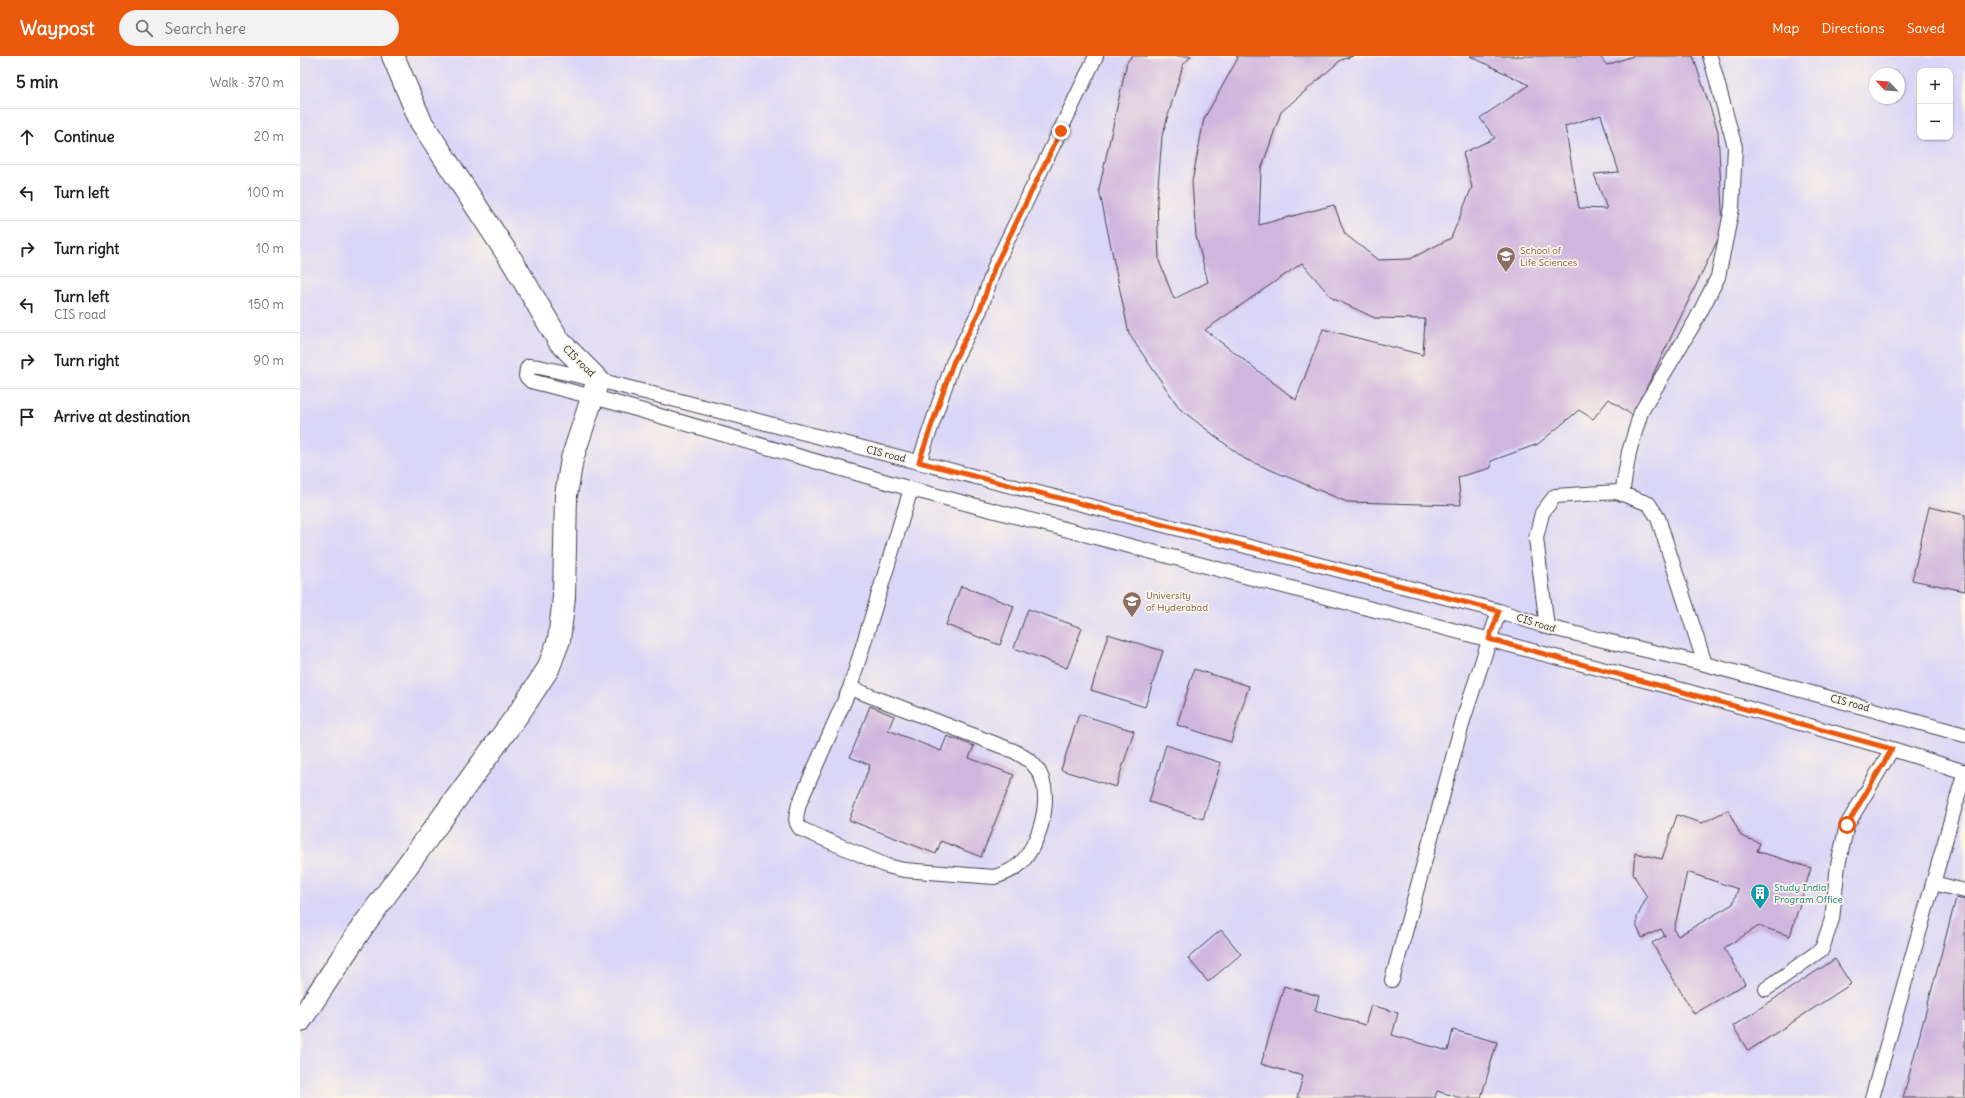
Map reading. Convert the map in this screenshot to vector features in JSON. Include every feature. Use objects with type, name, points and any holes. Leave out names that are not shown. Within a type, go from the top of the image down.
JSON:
[{"type":"street","name":"CIS road","points":[[393,56],[421,122],[514,264],[558,341],[596,388]]},
{"type":"street","points":[[300,1022],[362,926],[516,717],[548,669],[559,640],[563,604],[566,495],[572,459],[596,388]]},
{"type":"lane","points":[[919,462],[953,363],[980,310],[995,266],[1096,56]]},
{"type":"lane","points":[[1622,494],[1629,452],[1641,412],[1696,320],[1718,277],[1732,208],[1735,147],[1710,56]]},
{"type":"lane","name":"CIS road","points":[[596,388],[919,462],[1499,611],[1547,627],[1705,664],[1965,735]]},
{"type":"lane","points":[[596,388],[911,489],[1489,639],[1892,749],[1965,772],[1872,1098]]},
{"type":"lane","points":[[850,688],[1014,751],[1033,764],[1043,781],[1046,803],[1043,822],[1031,848],[1021,862],[1008,873],[994,877],[904,870],[887,866],[801,829],[797,824],[796,818],[799,804],[850,688],[911,489]]},
{"type":"lane","points":[[1547,627],[1536,538],[1542,513],[1555,496],[1616,492],[1649,504],[1658,518],[1705,664]]},
{"type":"lane","points":[[1392,980],[1464,717],[1499,611]]},
{"type":"lane","points":[[1766,989],[1822,949],[1832,919],[1838,865],[1847,825],[1892,749]]},
{"type":"lane","points":[[1933,883],[1965,891]]},
{"type":"shaded area","name":"University of Hyderabad","points":[[300,56],[1965,56],[1965,1098],[300,1098]]},
{"type":"building","name":"School of Life Sciences","points":[[1132,56],[1191,56],[1183,65],[1162,136],[1157,199],[1159,261],[1174,299],[1208,282],[1196,236],[1192,182],[1204,119],[1238,58],[1236,56],[1353,56],[1341,60],[1281,112],[1261,170],[1259,225],[1334,205],[1345,234],[1378,260],[1410,259],[1451,238],[1472,187],[1463,153],[1495,138],[1480,118],[1529,85],[1470,56],[1599,56],[1607,65],[1633,56],[1693,56],[1718,131],[1723,229],[1633,416],[1609,399],[1593,419],[1579,410],[1538,444],[1491,461],[1491,468],[1458,477],[1461,505],[1347,502],[1245,459],[1180,409],[1129,334],[1099,189],[1127,62]],"holes":[[[1601,115],[1619,172],[1594,174],[1607,209],[1579,208],[1565,126]],[[1302,263],[1332,298],[1375,318],[1425,319],[1423,355],[1323,329],[1296,400],[1205,330]]]},
{"type":"building","points":[[1929,507],[1965,515],[1965,591],[1912,580]]},
{"type":"building","points":[[961,586],[1014,606],[1000,645],[946,625]]},
{"type":"building","points":[[1028,609],[1082,628],[1067,668],[1014,648]]},
{"type":"building","points":[[1108,634],[1163,651],[1145,707],[1091,690]]},
{"type":"building","points":[[1194,669],[1249,686],[1231,742],[1177,725]]},
{"type":"building","points":[[870,706],[894,716],[888,730],[941,751],[947,736],[974,746],[969,758],[1014,775],[981,857],[941,841],[936,854],[849,820],[870,765],[850,757]]},
{"type":"building","points":[[1079,714],[1134,731],[1116,787],[1061,770]]},
{"type":"building","points":[[1166,745],[1221,763],[1203,819],[1149,802]]},
{"type":"building","name":"Study India Program Office","points":[[1728,810],[1741,836],[1760,843],[1757,851],[1811,868],[1790,936],[1759,926],[1724,948],[1745,984],[1694,1014],[1652,943],[1665,936],[1661,929],[1642,938],[1637,927],[1637,917],[1647,897],[1633,874],[1635,853],[1662,859],[1677,815],[1702,823]],"holes":[[[1687,872],[1738,889],[1733,904],[1678,936],[1674,930]]]},
{"type":"building","points":[[1956,898],[1965,900],[1965,1098],[1903,1098]]},
{"type":"building","points":[[1221,930],[1241,954],[1208,982],[1188,958]]},
{"type":"building","points":[[1835,959],[1851,984],[1748,1051],[1733,1026]]},
{"type":"building","points":[[1284,986],[1319,996],[1315,1011],[1365,1025],[1371,1005],[1398,1013],[1392,1035],[1448,1051],[1453,1030],[1497,1042],[1481,1098],[1461,1098],[1437,1091],[1435,1098],[1297,1098],[1303,1076],[1261,1064]]},
{"type":"place","name":"School of Life Sciences","points":[[1506,273]]},
{"type":"place","name":"University of Hyderabad","points":[[1132,618]]},
{"type":"place","name":"Study India Program Office","points":[[1760,910]]},
{"type":"route","points":[[1061,131],[995,266],[980,310],[953,363],[919,462],[1499,611],[1489,639],[1686,691],[1892,749],[1847,825]]}]
